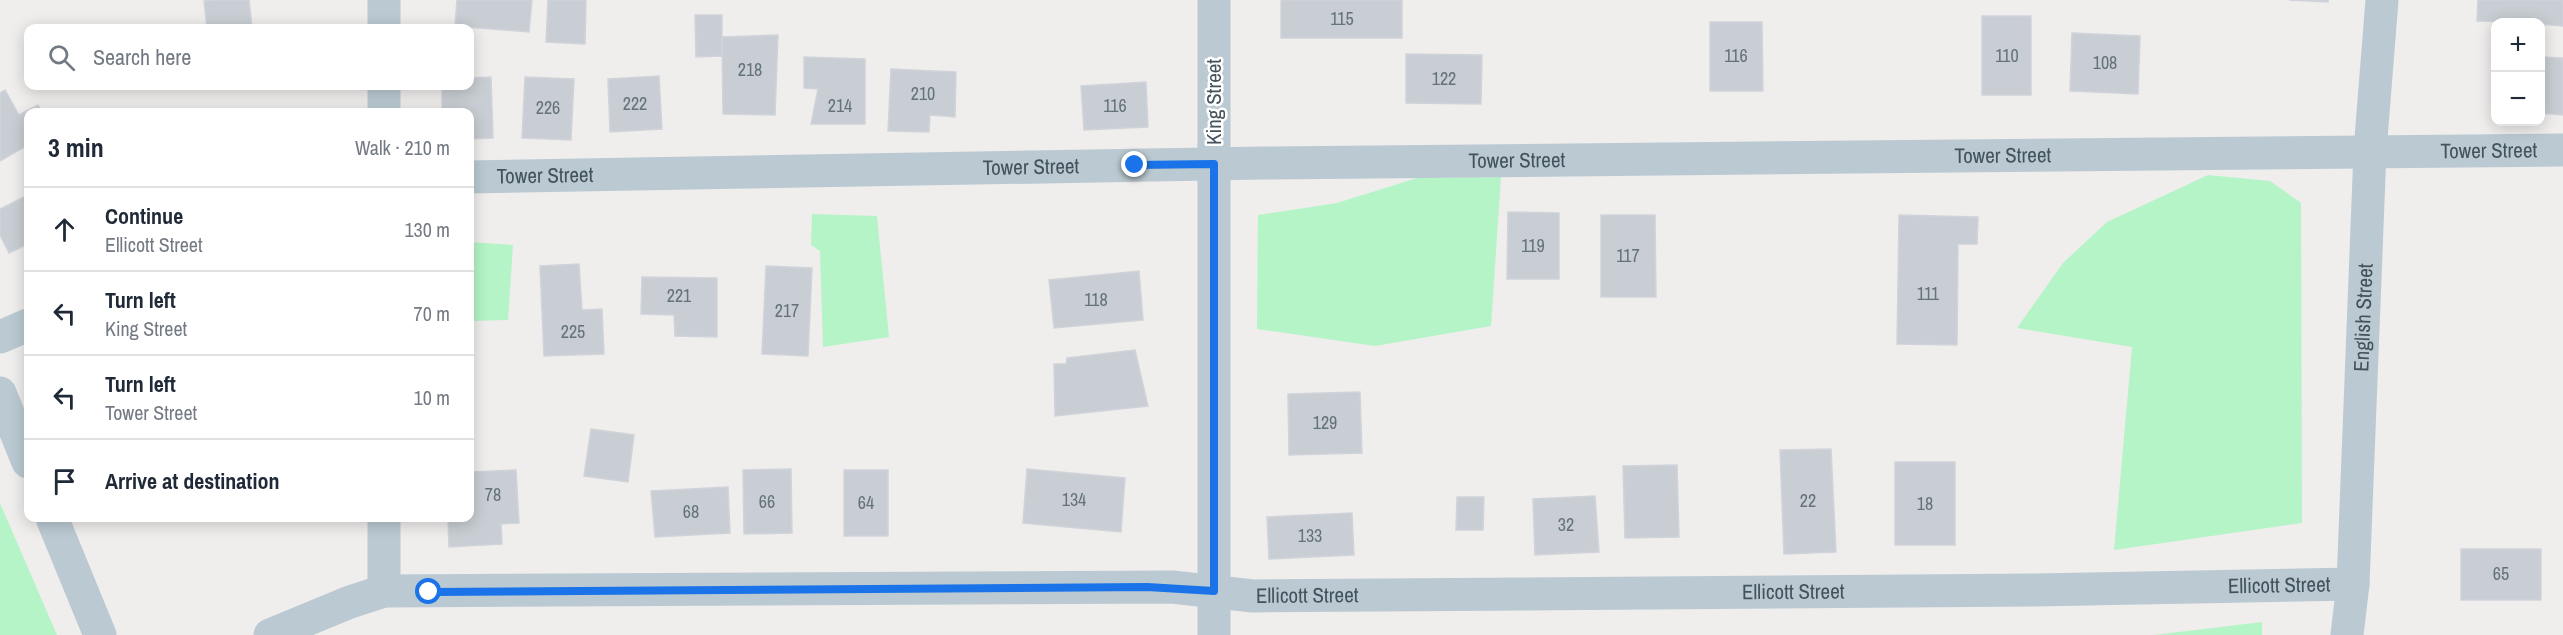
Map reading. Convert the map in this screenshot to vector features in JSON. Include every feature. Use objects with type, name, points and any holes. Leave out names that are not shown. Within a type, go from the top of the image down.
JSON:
[{"type":"street","points":[[384,0],[384,24]]},
{"type":"street","name":"King Street","points":[[1214,0],[1214,635]]},
{"type":"street","name":"English Street","points":[[2347,635],[2353,584],[2370,151],[2382,0]]},
{"type":"street","points":[[384,90],[384,108]]},
{"type":"street","name":"Tower Street","points":[[474,177],[1214,164],[2563,150]]},
{"type":"street","points":[[0,337],[24,327]]},
{"type":"street","points":[[0,393],[24,452]]},
{"type":"street","points":[[54,522],[100,635]]},
{"type":"street","points":[[384,522],[384,591]]},
{"type":"street","name":"Ellicott Street","points":[[270,635],[350,602],[384,591],[1156,587],[1253,596],[2023,590],[2353,584]]},
{"type":"green space","points":[[2208,175],[2270,181],[2301,203],[2302,523],[2114,550],[2132,347],[2017,328],[2063,263],[2107,222]]},
{"type":"green space","points":[[1501,177],[1491,326],[1375,346],[1257,329],[1258,215],[1337,203],[1417,178]]},
{"type":"green space","points":[[812,214],[877,216],[889,337],[823,347],[820,251],[811,245]]},
{"type":"green space","points":[[474,242],[513,245],[508,320],[474,321]]},
{"type":"green space","points":[[0,503],[57,635],[0,635]]},
{"type":"green space","points":[[2262,622],[2262,635],[2154,635]]},
{"type":"building","points":[[249,0],[252,24],[207,24],[204,1]]},
{"type":"building","points":[[457,0],[532,0],[529,32],[474,28],[474,24],[455,24]]},
{"type":"building","points":[[548,0],[586,0],[585,44],[546,42]]},
{"type":"building","points":[[1281,0],[1402,0],[1402,38],[1281,38]]},
{"type":"building","points":[[2289,0],[2328,0],[2328,2]]},
{"type":"building","points":[[2478,0],[2563,0],[2563,26],[2545,24],[2545,18],[2491,18],[2491,21],[2477,21]]},
{"type":"building","points":[[695,15],[722,15],[722,56],[696,57]]},
{"type":"building","points":[[1982,16],[2031,16],[2031,95],[1982,95]]},
{"type":"building","points":[[1710,22],[1762,22],[1763,91],[1710,91]]},
{"type":"building","points":[[2072,33],[2140,36],[2138,94],[2070,91]]},
{"type":"building","points":[[778,35],[775,115],[723,114],[722,37]]},
{"type":"building","points":[[1406,54],[1482,55],[1481,104],[1406,103]]},
{"type":"building","points":[[804,57],[865,59],[865,124],[811,124],[818,89],[804,88]]},
{"type":"building","points":[[2545,57],[2563,58],[2563,115],[2545,113]]},
{"type":"building","points":[[891,69],[956,72],[955,117],[930,115],[929,132],[888,131]]},
{"type":"building","points":[[659,76],[662,129],[610,132],[608,79]]},
{"type":"building","points":[[491,77],[493,138],[474,139],[474,108],[442,108],[442,90],[474,90],[474,78]]},
{"type":"building","points":[[525,77],[574,79],[571,140],[522,138]]},
{"type":"building","points":[[1146,82],[1148,127],[1084,130],[1081,86]]},
{"type":"building","points":[[5,90],[19,115],[24,112],[24,147],[0,161],[0,93]]},
{"type":"building","points":[[24,197],[24,246],[9,253],[0,235],[0,209]]},
{"type":"building","points":[[1508,212],[1559,213],[1559,279],[1507,279]]},
{"type":"building","points":[[1601,215],[1655,215],[1656,297],[1601,297]]},
{"type":"building","points":[[1899,215],[1978,217],[1977,244],[1958,244],[1957,345],[1897,344]]},
{"type":"building","points":[[579,264],[582,310],[602,309],[604,354],[544,356],[540,266]]},
{"type":"building","points":[[766,266],[812,268],[808,356],[762,354]]},
{"type":"building","points":[[1139,271],[1143,320],[1054,328],[1049,280]]},
{"type":"building","points":[[642,277],[717,278],[717,337],[675,336],[674,315],[641,314]]},
{"type":"building","points":[[1135,350],[1148,406],[1055,416],[1054,364],[1066,364],[1067,358]]},
{"type":"building","points":[[1360,392],[1362,453],[1289,455],[1288,394]]},
{"type":"building","points":[[591,429],[634,435],[628,482],[584,476]]},
{"type":"building","points":[[1831,449],[1836,552],[1784,554],[1780,450]]},
{"type":"building","points":[[1895,462],[1955,462],[1955,545],[1895,545]]},
{"type":"building","points":[[1677,465],[1679,537],[1625,538],[1623,466]]},
{"type":"building","points":[[791,469],[792,533],[744,534],[743,470]]},
{"type":"building","points":[[1027,469],[1125,478],[1121,532],[1023,523]]},
{"type":"building","points":[[516,470],[519,523],[501,524],[502,544],[449,547],[448,522],[474,522],[474,472]]},
{"type":"building","points":[[844,470],[888,470],[888,536],[844,536]]},
{"type":"building","points":[[728,487],[730,533],[655,537],[651,491]]},
{"type":"building","points":[[1595,496],[1599,552],[1535,555],[1533,499]]},
{"type":"building","points":[[1457,497],[1484,497],[1483,530],[1456,530]]},
{"type":"building","points":[[1352,513],[1354,555],[1269,559],[1267,517]]},
{"type":"building","points":[[2461,549],[2541,549],[2541,600],[2461,600]]},
{"type":"route","points":[[429,592],[1147,587],[1214,591],[1214,164],[1135,165]]}]
